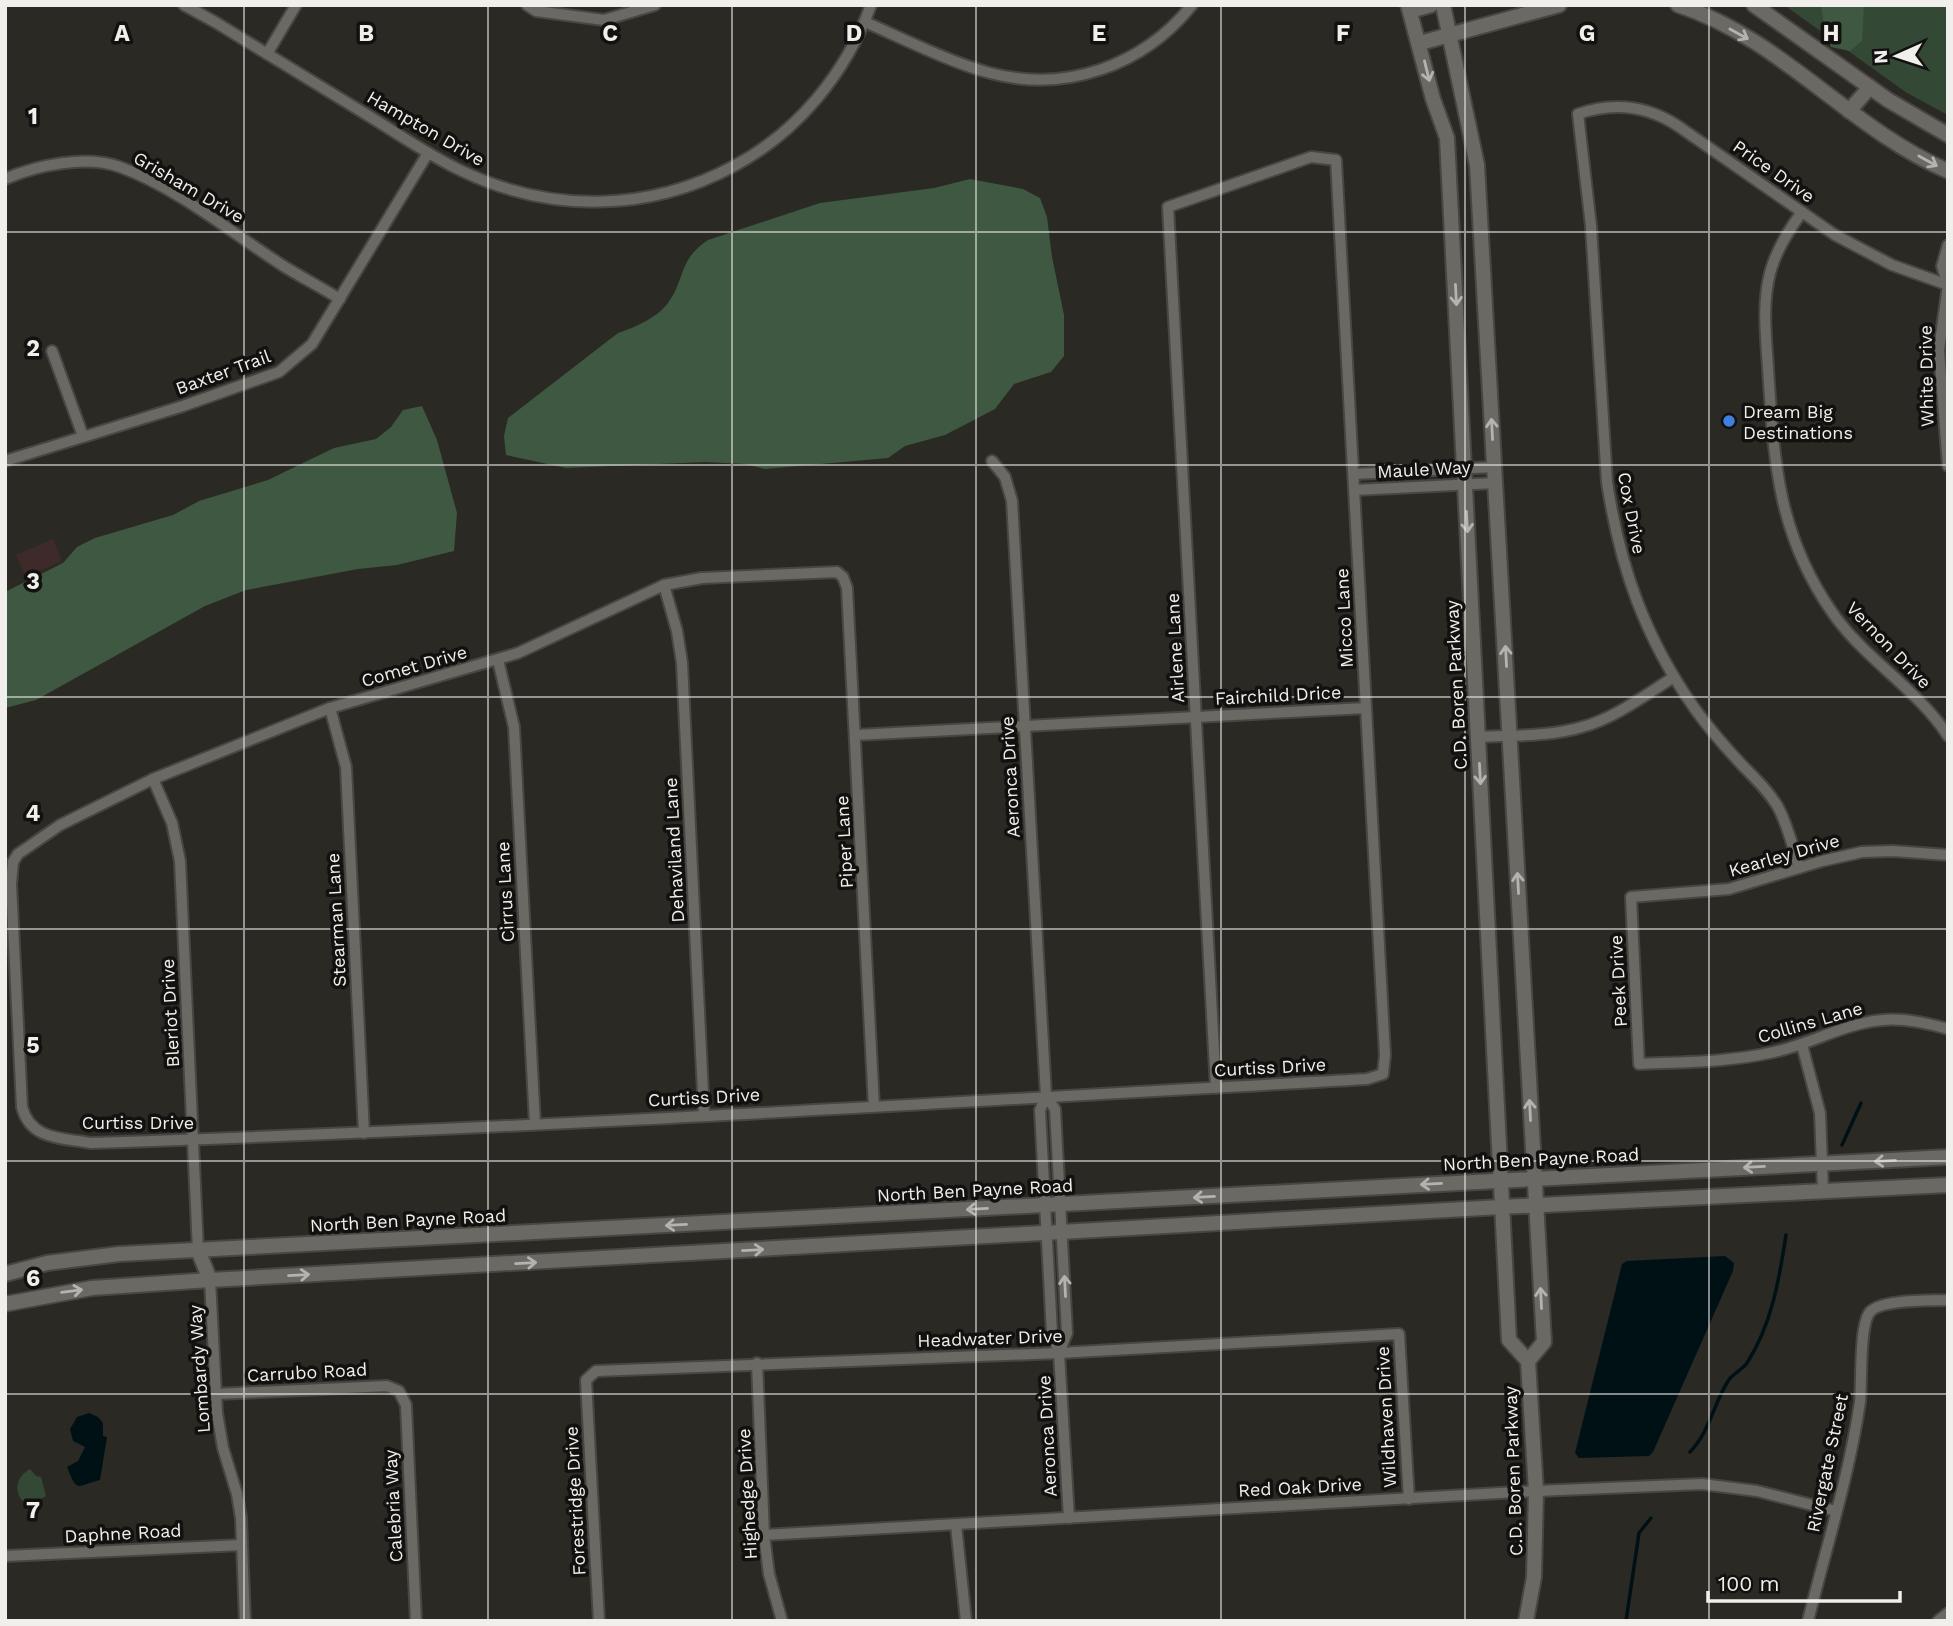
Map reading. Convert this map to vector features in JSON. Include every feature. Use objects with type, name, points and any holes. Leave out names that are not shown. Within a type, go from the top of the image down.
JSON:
[{"type":"street","name":"Hampton Drive","points":[[184,5],[428,153],[482,180],[522,194],[547,199],[616,202],[681,190],[746,160],[790,127],[803,115],[849,55],[872,5]]},
{"type":"street","points":[[267,54],[296,5]]},
{"type":"street","points":[[527,5],[536,11],[604,20],[655,5]]},
{"type":"street","points":[[865,22],[990,73],[1018,79],[1050,80],[1088,75],[1119,63],[1160,38],[1192,5]]},
{"type":"street","points":[[1409,8],[1431,5]]},
{"type":"street","name":"C.D. Boren Parkway","points":[[1443,5],[1477,165],[1544,1342],[1528,1361]]},
{"type":"street","points":[[1420,43],[1559,5]]},
{"type":"street","points":[[1678,5],[1771,52],[1880,134],[1948,171]]},
{"type":"street","points":[[1754,5],[1870,87],[1948,135]]},
{"type":"street","name":"C.D. Boren Parkway","points":[[1409,8],[1433,99],[1447,138],[1509,1340],[1528,1361],[1536,1491],[1534,1577],[1526,1621]]},
{"type":"street","points":[[1849,111],[1870,87]]},
{"type":"street","name":"Price Drive","points":[[1578,114],[1595,108],[1616,106],[1658,114],[1835,235],[1867,253],[1948,285]]},
{"type":"street","name":"Cox Drive","points":[[1578,114],[1590,206],[1605,463],[1613,519],[1640,611],[1656,647],[1713,733],[1762,785],[1777,806],[1799,868]]},
{"type":"street","name":"Baxter Trail","points":[[5,461],[183,406],[279,372],[312,344],[428,153]]},
{"type":"street","name":"Airlene Lane","points":[[1216,1088],[1168,207],[1311,157],[1336,160]]},
{"type":"street","name":"Micco Lane","points":[[1336,160],[1385,1055],[1383,1074]]},
{"type":"street","name":"Grisham Drive","points":[[5,179],[44,167],[87,162],[119,167],[165,189],[224,224],[285,267],[341,299]]},
{"type":"street","name":"Vernon Drive","points":[[1802,212],[1775,258],[1765,303],[1774,459],[1787,522],[1802,562],[1833,614],[1853,639],[1928,709],[1948,736]]},
{"type":"street","name":"White Drive","points":[[1948,245],[1942,266],[1948,285],[1939,350],[1948,466]]},
{"type":"street","points":[[52,351],[83,436]]},
{"type":"street","name":"Aeronca Drive","points":[[992,461],[1005,477],[1012,501],[1046,1096],[1040,1110],[1046,1234],[1052,1333],[1059,1353],[1069,1518]]},
{"type":"street","name":"Maule Way","points":[[1354,474],[1494,467]]},
{"type":"street","name":"Maule Way","points":[[1355,490],[1496,483]]},
{"type":"street","name":"Comet Drive","points":[[29,1125],[22,1107],[10,884],[13,862],[18,854],[33,842],[60,825],[153,779],[330,708],[498,660],[536,646],[664,585],[702,578],[826,570],[837,572],[843,577]]},
{"type":"street","name":"Piper Lane","points":[[843,577],[847,597],[856,735],[874,1107]]},
{"type":"street","name":"Dehaviland Lane","points":[[664,585],[677,631],[682,663],[705,1114]]},
{"type":"street","name":"Cirrus Lane","points":[[498,660],[514,727],[535,1124]]},
{"type":"street","points":[[1478,737],[1584,727],[1614,713],[1674,677]]},
{"type":"street","name":"Stearman Lane","points":[[330,708],[346,767],[364,1133]]},
{"type":"street","name":"Fairchild Drice","points":[[856,735],[1366,708]]},
{"type":"street","name":"Bleriot Drive","points":[[153,779],[172,823],[180,861],[198,1250]]},
{"type":"street","name":"Kearley Drive","points":[[1631,897],[1729,889],[1862,852],[1948,855]]},
{"type":"street","name":"Peek Drive","points":[[1631,897],[1639,1064]]},
{"type":"street","name":"Collins Lane","points":[[1639,1064],[1740,1058],[1802,1045],[1845,1028],[1883,1020],[1909,1021],[1948,1029]]},
{"type":"street","points":[[1802,1045],[1820,1113],[1823,1191]]},
{"type":"street","name":"Curtiss Drive","points":[[29,1125],[50,1136],[91,1143],[193,1140],[874,1107],[1367,1079],[1383,1074]]},
{"type":"street","name":"Aeronca Drive","points":[[1046,1096],[1055,1109],[1062,1233],[1067,1333],[1059,1353]]},
{"type":"street","name":"North Ben Payne Road","points":[[5,1274],[47,1262],[81,1257],[1948,1157]]},
{"type":"street","points":[[5,1304],[92,1288],[210,1280],[1948,1185]]},
{"type":"street","points":[[198,1250],[210,1280]]},
{"type":"street","name":"Lombardy Way","points":[[210,1280],[221,1440],[240,1505],[245,1621]]},
{"type":"street","name":"Rivergate Street","points":[[1808,1621],[1860,1400],[1864,1326],[1870,1312],[1883,1304],[1948,1300]]},
{"type":"street","name":"Headwater Drive","points":[[586,1380],[596,1371],[1059,1353],[1399,1334]]},
{"type":"street","name":"Wildhaven Drive","points":[[1399,1334],[1409,1499]]},
{"type":"street","name":"Highedge Drive","points":[[757,1363],[764,1535],[769,1574],[782,1621]]},
{"type":"street","name":"Forestridge Drive","points":[[586,1380],[599,1621]]},
{"type":"street","name":"Carrubo Road","points":[[216,1394],[387,1386],[399,1391]]},
{"type":"street","name":"Calebria Way","points":[[399,1391],[406,1405],[416,1621]]},
{"type":"street","name":"Red Oak Drive","points":[[764,1535],[1702,1484],[1758,1491],[1836,1511]]},
{"type":"street","points":[[956,1525],[966,1621]]},
{"type":"street","name":"Daphne Road","points":[[5,1556],[242,1545]]},
{"type":"street","points":[[1938,1621],[1948,1613]]},
{"type":"shaded area","points":[[53,539],[62,561],[26,577],[16,555]]},
{"type":"shaded area","points":[[1725,1256],[1734,1263],[1733,1271],[1653,1452],[1649,1456],[1579,1458],[1575,1453],[1622,1264],[1627,1261]]},
{"type":"shaded area","points":[[89,1413],[103,1423],[103,1436],[107,1437],[100,1480],[79,1486],[67,1467],[78,1461],[85,1447],[73,1441],[70,1429],[77,1417]]},
{"type":"green space","points":[[1784,5],[1948,5],[1948,115],[1907,93]]},
{"type":"green space","points":[[1821,5],[1864,5],[1862,41],[1850,51],[1831,47]]},
{"type":"green space","points":[[970,179],[1023,189],[1040,198],[1047,217],[1064,315],[1064,356],[1051,372],[1014,384],[995,409],[945,435],[905,446],[888,458],[765,469],[745,464],[705,462],[566,468],[506,455],[504,436],[508,418],[618,333],[645,321],[664,308],[674,294],[687,262],[698,247],[708,240],[820,203],[934,188]]},
{"type":"green space","points":[[422,406],[437,440],[457,513],[454,551],[397,565],[358,569],[246,590],[205,606],[36,700],[5,708],[5,592],[63,563],[77,547],[95,538],[173,515],[199,501],[268,480],[334,448],[376,439],[391,427],[403,410]]},
{"type":"green space","points":[[30,1469],[36,1476],[41,1477],[46,1496],[28,1506],[20,1497],[17,1487],[21,1477]]},
{"type":"waterway","points":[[1842,1145],[1861,1103]]},
{"type":"waterway","points":[[1690,1452],[1707,1427],[1728,1381],[1747,1363],[1763,1333],[1777,1285],[1786,1235]]},
{"type":"waterway","points":[[1626,1621],[1639,1533],[1651,1518]]},
{"type":"place","name":"Dream Big Destinations","points":[[1729,421]]}]
